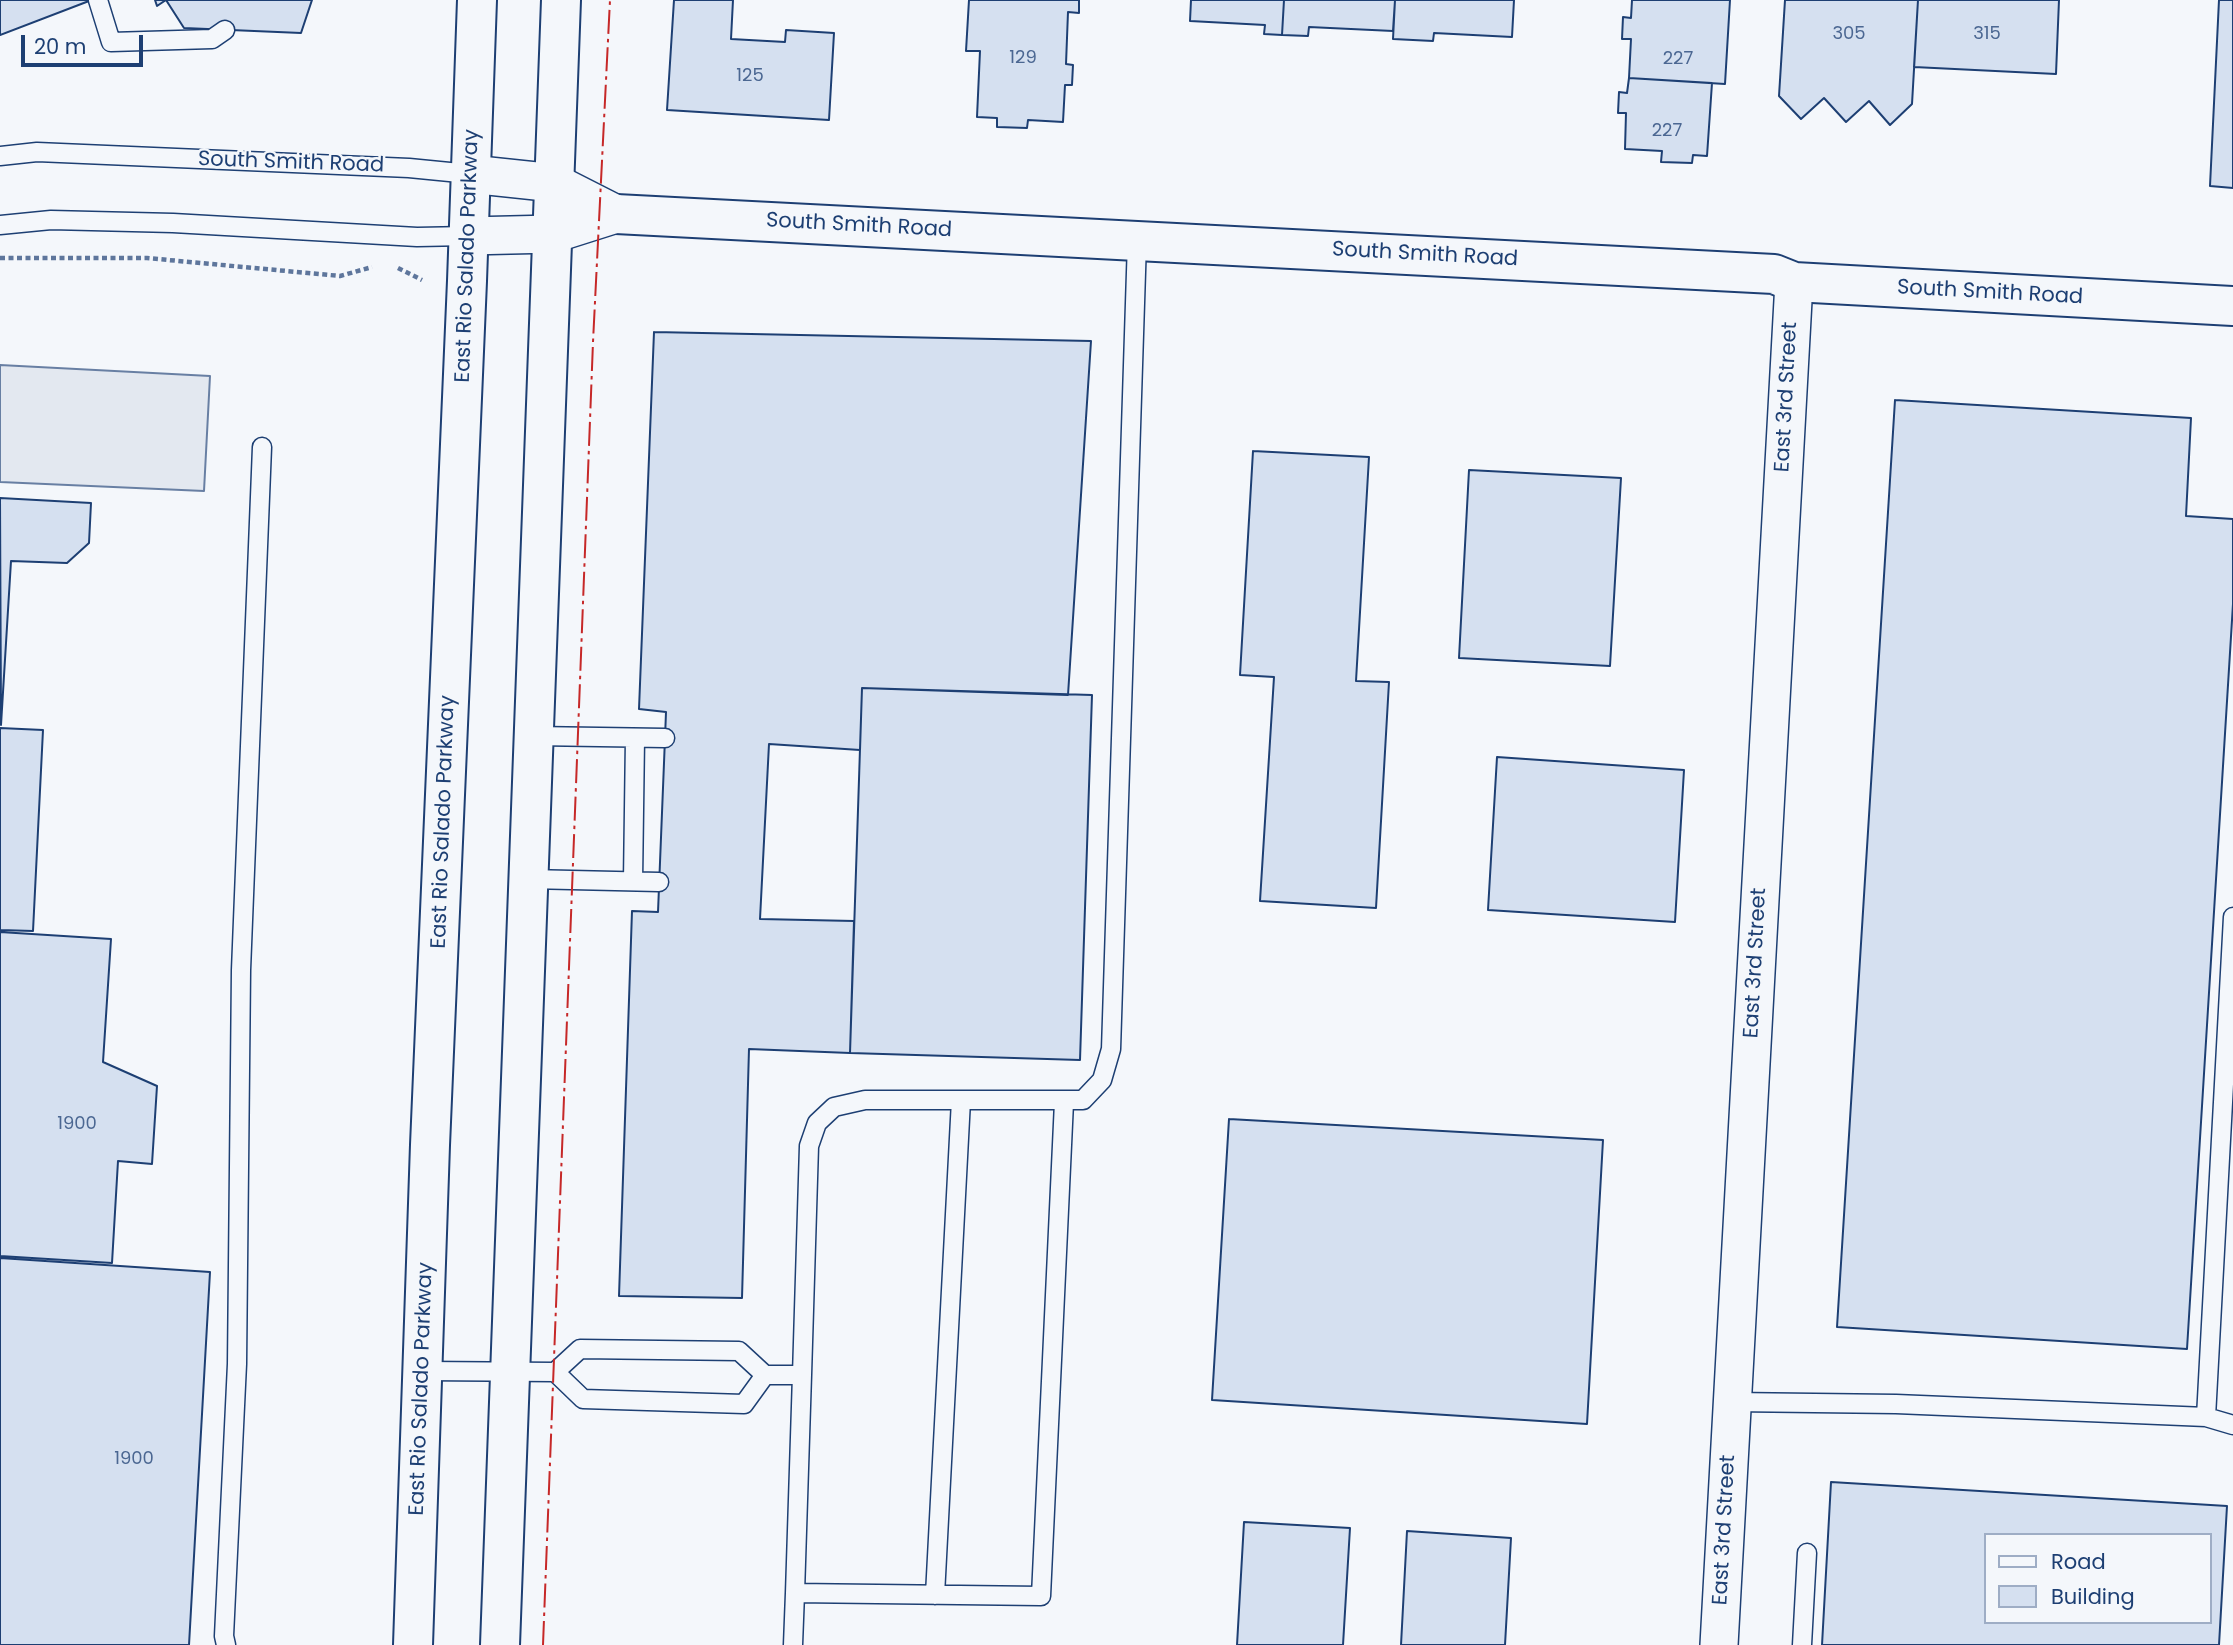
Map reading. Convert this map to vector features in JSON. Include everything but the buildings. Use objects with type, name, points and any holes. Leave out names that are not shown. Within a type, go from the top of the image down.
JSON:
[{"type":"main road","name":"East Rio Salado Parkway","points":[[413,1645],[477,0]]},
{"type":"main road","points":[[500,1645],[561,0]]},
{"type":"main road","name":"South Smith Road","points":[[616,214],[1774,274],[1794,282],[2233,306]]},
{"type":"street","name":"South Smith Road","points":[[470,174],[555,183],[616,214]]},
{"type":"street","name":"South Smith Road","points":[[468,236],[553,234],[616,214]]},
{"type":"street","name":"East 3rd Street","points":[[1719,1645],[1794,282]]},
{"type":"lane","points":[[98,0],[111,42],[212,39],[225,30]]},
{"type":"lane","name":"South Smith Road","points":[[0,156],[37,152],[409,168],[470,174]]},
{"type":"lane","name":"South Smith Road","points":[[0,225],[51,220],[163,222],[417,237],[468,236]]},
{"type":"lane","points":[[793,1645],[809,1146],[817,1124],[834,1107],[865,1100],[1083,1100],[1101,1080],[1111,1049],[1137,241]]},
{"type":"lane","points":[[226,1645],[224,1636],[237,1364],[241,970],[262,447]]},
{"type":"lane","points":[[534,736],[665,738]]},
{"type":"lane","points":[[633,881],[635,738]]},
{"type":"lane","points":[[528,879],[659,882]]},
{"type":"lane","points":[[2206,1417],[2233,917]]},
{"type":"lane","points":[[935,1595],[961,1100]]},
{"type":"lane","points":[[795,1593],[1041,1596],[1064,1102]]},
{"type":"lane","points":[[424,1371],[555,1372],[580,1349],[740,1351],[765,1375],[802,1375]]},
{"type":"lane","points":[[555,1372],[583,1399],[744,1404],[765,1375]]},
{"type":"lane","points":[[1732,1402],[1896,1404],[2206,1417],[2233,1425]]},
{"type":"lane","points":[[1802,1645],[1807,1553]]},
{"type":"path","points":[[0,258],[147,258],[340,276],[377,265]]},
{"type":"path","points":[[392,265],[422,280]]},
{"type":"shaded area","points":[[0,365],[210,376],[204,491],[0,482]]},
{"type":"power","points":[[543,1645],[593,342],[610,0]]}]
